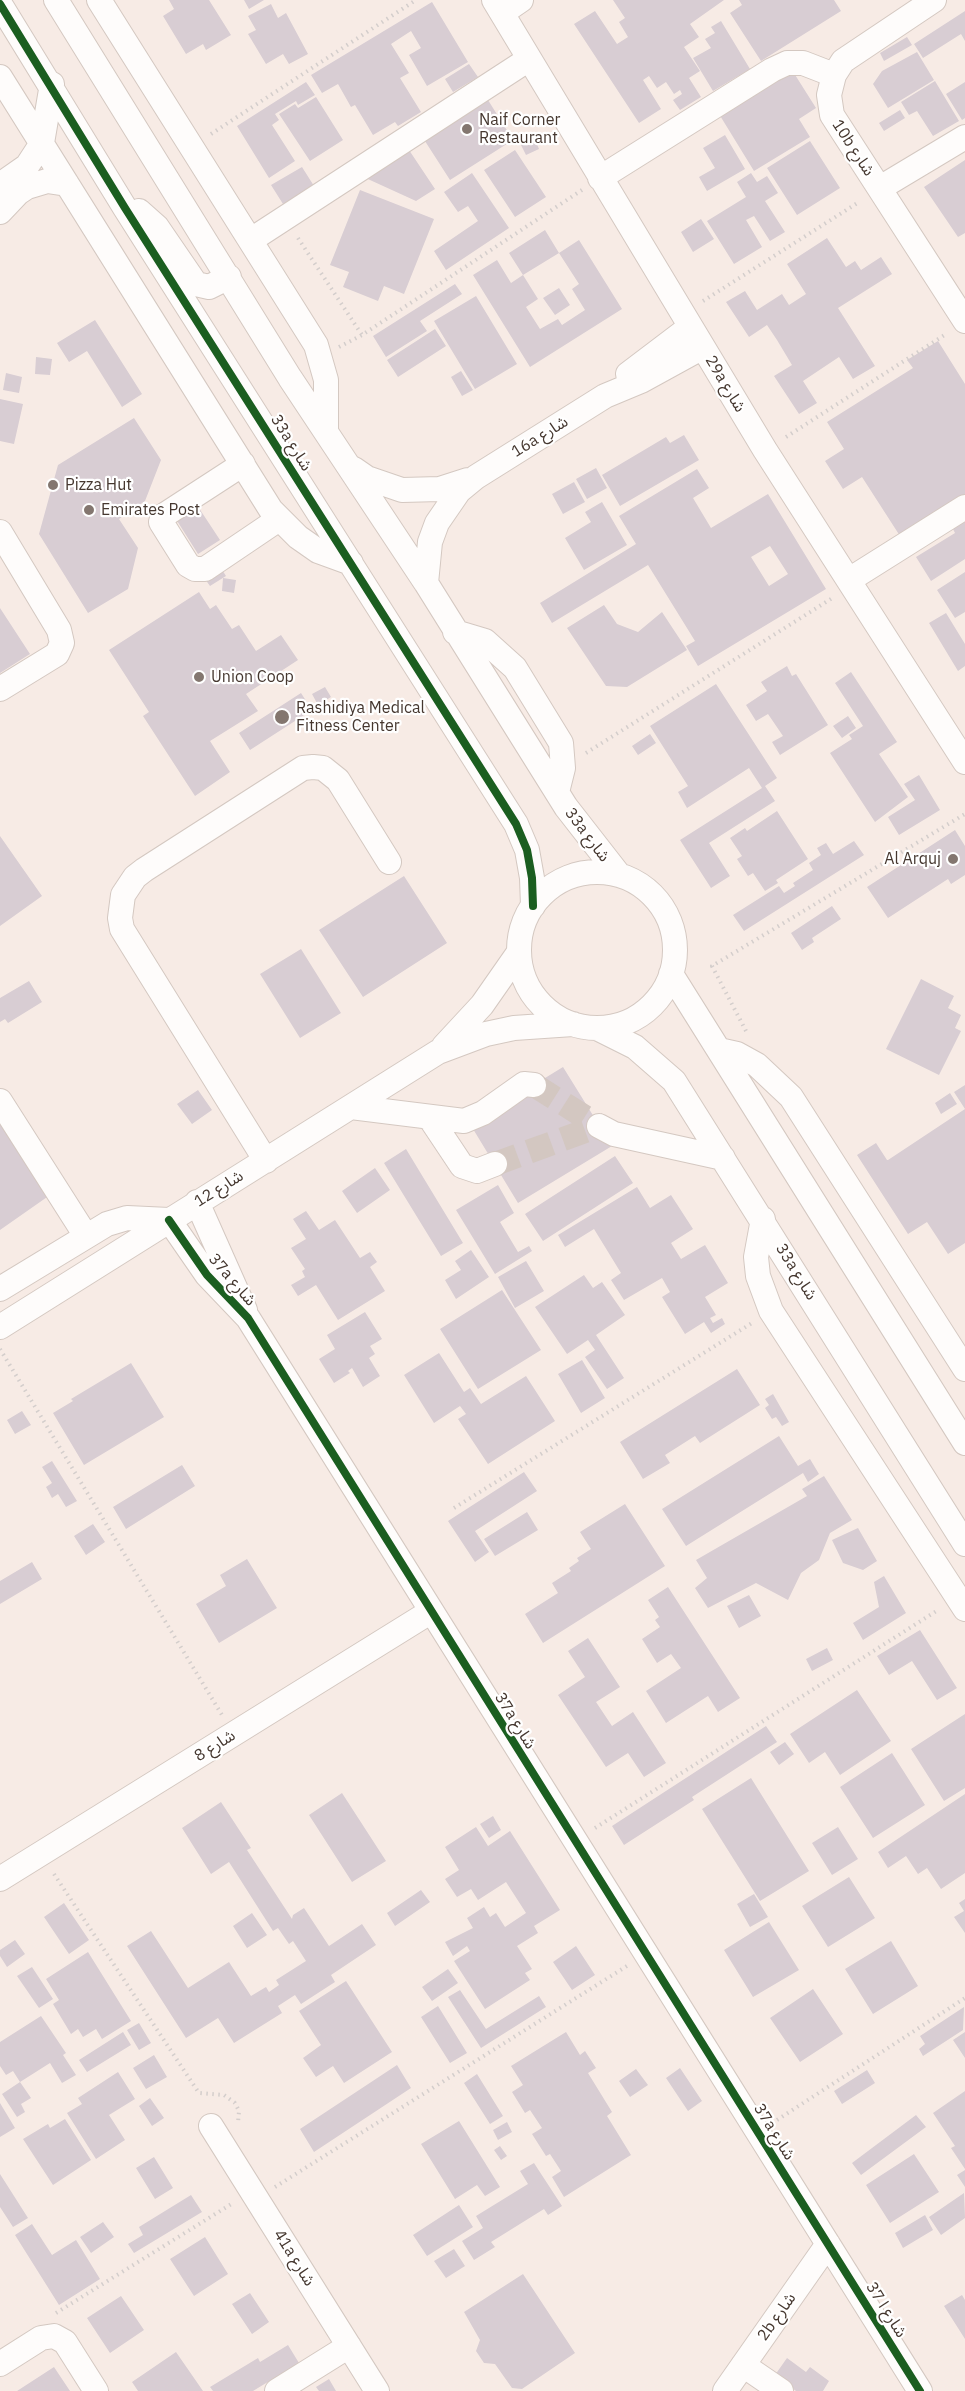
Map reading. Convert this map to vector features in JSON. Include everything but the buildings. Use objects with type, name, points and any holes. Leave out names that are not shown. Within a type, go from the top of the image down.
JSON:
[{"type":"street","name":"33a شارع","points":[[56,0],[290,378],[326,429],[426,583],[584,833],[619,875]]},
{"type":"street","points":[[99,0],[309,333],[321,357],[326,380],[326,429]]},
{"type":"street","points":[[600,178],[772,70],[787,63],[803,63],[834,75],[850,56],[934,0]]},
{"type":"street","name":"33a شارع","points":[[0,4],[52,84],[125,208],[516,825],[527,850],[532,878],[533,906]]},
{"type":"street","name":"29a شارع","points":[[506,4],[529,59],[600,178],[765,450],[965,762]]},
{"type":"street","points":[[251,240],[529,59]]},
{"type":"street","points":[[138,130],[140,65]]},
{"type":"street","name":"10b شارع","points":[[834,75],[829,95],[832,115],[880,188],[960,325]]},
{"type":"street","points":[[0,76],[279,519],[318,551],[351,563]]},
{"type":"street","points":[[0,185],[27,166],[42,143],[52,84]]},
{"type":"street","points":[[880,188],[965,137]]},
{"type":"street","points":[[0,212],[27,187],[47,181],[67,184]]},
{"type":"street","points":[[125,208],[135,210],[150,220],[196,284],[209,287],[229,277]]},
{"type":"street","name":"16a شارع","points":[[426,583],[430,542],[437,524],[447,506],[476,477],[605,396],[641,381],[692,329]]},
{"type":"street","points":[[243,464],[163,516],[161,522],[188,565],[195,569],[205,569],[279,519]]},
{"type":"street","name":"16a شارع","points":[[351,467],[367,478],[402,490],[440,489],[476,477]]},
{"type":"street","points":[[850,583],[965,507]]},
{"type":"street","points":[[0,532],[60,630],[62,642],[57,654],[0,689]]},
{"type":"street","points":[[455,632],[485,641],[515,668],[561,743],[563,768],[557,792]]},
{"type":"street","points":[[266,1161],[122,929],[120,918],[123,896],[135,877],[144,870],[303,768],[322,768],[338,780],[388,862]]},
{"type":"street","points":[[603,872],[619,875],[644,888],[663,908],[669,920],[675,947],[672,974],[661,996],[643,1013],[622,1025],[597,1028],[573,1024],[560,1019],[539,1002],[525,979],[519,952],[525,921],[543,894],[571,877],[603,872]]},
{"type":"street","name":"شارع 12","points":[[438,1052],[482,1005],[519,952]]},
{"type":"street","points":[[672,974],[965,1443]]},
{"type":"street","name":"شارع 12","points":[[0,1327],[438,1052],[486,1034],[514,1028],[573,1024]]},
{"type":"street","name":"33a شارع","points":[[597,1028],[635,1047],[674,1081],[763,1219],[965,1544]]},
{"type":"street","points":[[719,1050],[738,1054],[757,1065],[791,1097],[965,1369]]},
{"type":"street","points":[[351,1107],[455,1122],[474,1118],[524,1084],[534,1085]]},
{"type":"street","points":[[0,1101],[86,1236]]},
{"type":"street","points":[[430,1118],[462,1166],[477,1171],[495,1164]]},
{"type":"street","points":[[599,1126],[614,1134],[723,1158]]},
{"type":"street","name":"37a شارع","points":[[197,1202],[234,1281],[248,1318],[430,1612],[828,2244]]},
{"type":"street","points":[[763,1219],[758,1237],[757,1266],[763,1294],[771,1311],[961,1603]]},
{"type":"street","points":[[0,1289],[86,1236],[117,1220],[169,1220]]},
{"type":"street","name":"37a شارع","points":[[169,1220],[207,1275],[248,1318]]},
{"type":"street","name":"شارع 8","points":[[0,1880],[430,1612]]},
{"type":"street","name":"41a شارع","points":[[216,2133],[377,2391]]},
{"type":"street","name":"2b شارع","points":[[725,2391],[828,2244]]},
{"type":"street","name":"شارع ا 37","points":[[828,2244],[920,2391]]},
{"type":"street","points":[[0,2364],[41,2338],[54,2336],[65,2342],[96,2391]]},
{"type":"street","points":[[277,2391],[349,2346]]},
{"type":"street","points":[[743,2365],[781,2391]]},
{"type":"path","points":[[191,147],[416,0]]},
{"type":"path","points":[[321,357],[362,335],[600,178]]},
{"type":"path","points":[[692,329],[880,188]]},
{"type":"path","points":[[285,218],[362,335]]},
{"type":"path","points":[[765,450],[960,325]]},
{"type":"path","points":[[563,768],[850,583]]},
{"type":"path","points":[[719,1050],[746,1032],[712,966],[965,814]]},
{"type":"path","points":[[454,1508],[771,1311]]},
{"type":"path","points":[[0,1349],[234,1734]]},
{"type":"path","points":[[574,1841],[961,1603]]},
{"type":"path","points":[[41,1853],[199,2092],[224,2095],[235,2103],[239,2111],[237,2125],[216,2133]]},
{"type":"path","points":[[41,2338],[45,2324],[54,2314],[255,2195],[645,1954]]},
{"type":"path","points":[[759,2132],[965,1998]]},
{"type":"tunnel","points":[[534,1085],[599,1126]]},
{"type":"tunnel","points":[[495,1164],[599,1126]]},
{"type":"cycle path","points":[[0,4],[125,208],[516,824],[527,850],[532,878],[533,906]]},
{"type":"cycle path","points":[[169,1220],[207,1275],[248,1318],[920,2391]]},
{"type":"place","name":"Naif Corner Restaurant","points":[[467,129]]},
{"type":"place","name":"Pizza Hut","points":[[53,485]]},
{"type":"place","name":"Emirates Post","points":[[89,510]]},
{"type":"place","name":"Union Coop","points":[[199,677]]},
{"type":"place","name":"Rashidiya Medical Fitness Center","points":[[282,717]]},
{"type":"place","name":"Al Arquj","points":[[953,859]]}]
